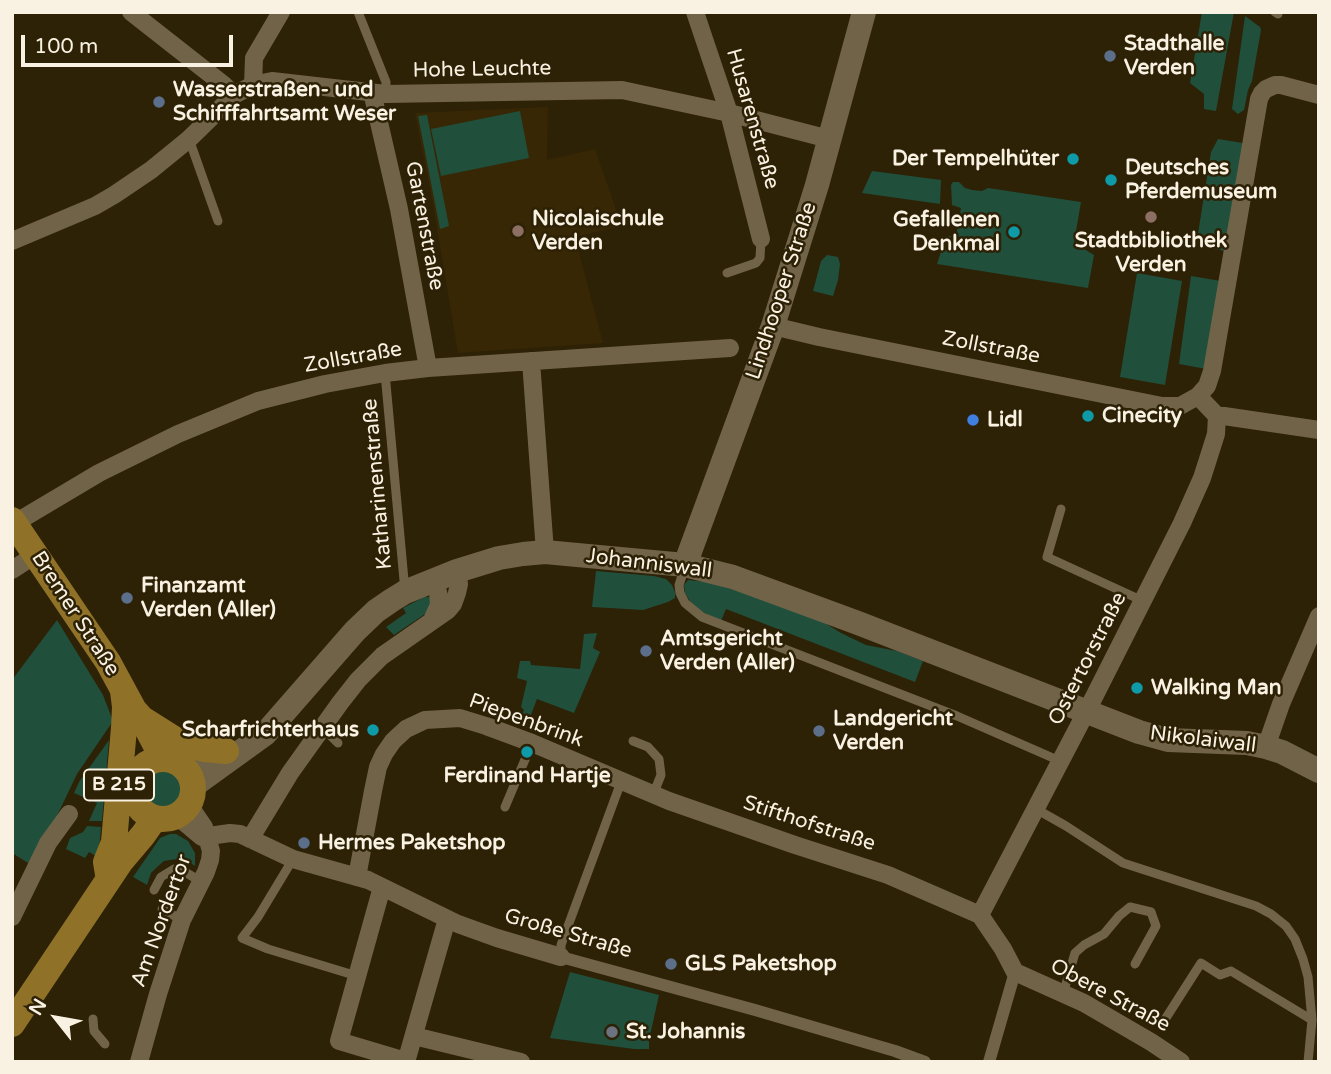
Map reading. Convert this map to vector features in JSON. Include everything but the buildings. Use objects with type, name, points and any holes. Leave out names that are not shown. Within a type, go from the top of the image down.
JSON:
[{"type":"main road","name":"Lindhooper Straße","points":[[685,565],[773,326],[864,12]]},
{"type":"main road","name":"Bremer Straße","points":[[13,522],[108,662],[133,706],[168,791]]},
{"type":"main road","name":"Johanniswall","points":[[168,791],[256,741],[274,726],[355,631],[376,611],[405,592],[432,580],[499,558],[545,552],[685,565],[733,577],[1086,712]]},
{"type":"main road","points":[[133,706],[181,744],[226,751]]},
{"type":"main road","name":"B 215","points":[[115,870],[106,862],[114,842],[125,707],[133,706]]},
{"type":"main road","name":"Nikolaiwall","points":[[1086,712],[1168,740],[1247,743],[1266,747],[1319,771]]},
{"type":"main road","name":"Johanniswall","points":[[168,791],[226,751],[256,741]]},
{"type":"main road","name":"B 215","points":[[12,1024],[115,870],[143,835],[168,791]]},
{"type":"street","points":[[131,12],[225,85],[234,95]]},
{"type":"street","points":[[253,85],[254,58],[281,12]]},
{"type":"street","name":"Husarenstraße","points":[[695,12],[729,113],[761,239]]},
{"type":"street","name":"Hohe Leuchte","points":[[12,241],[95,206],[114,195],[151,170],[189,139],[234,95],[253,85],[272,81],[379,93],[622,90],[729,113],[829,139]]},
{"type":"street","points":[[1319,95],[1275,85],[1266,89],[1259,99],[1212,371],[1207,386],[1198,396],[1217,416],[1319,430]]},
{"type":"street","name":"Gartenstraße","points":[[379,93],[428,368]]},
{"type":"street","name":"Zollstraße","points":[[773,326],[1162,406],[1180,406],[1198,396]]},
{"type":"street","name":"Zollstraße","points":[[13,522],[178,434],[258,401],[325,384],[428,368],[730,348]]},
{"type":"street","points":[[531,361],[545,552]]},
{"type":"street","name":"Ostertorstraße","points":[[980,915],[1182,523],[1202,478],[1216,434],[1217,416]]},
{"type":"street","points":[[12,569],[35,555]]},
{"type":"street","points":[[250,839],[290,773],[358,680],[383,656],[453,604],[459,584],[457,571]]},
{"type":"street","points":[[432,580],[438,592],[439,605],[432,620]]},
{"type":"street","points":[[1266,747],[1281,704],[1319,616]]},
{"type":"street","name":"Piepenbrink","points":[[357,877],[378,767],[388,747],[406,729],[425,720],[460,718],[486,726],[621,782]]},
{"type":"street","name":"Stifthofstraße","points":[[621,782],[795,845],[888,875],[980,915]]},
{"type":"street","points":[[168,791],[199,836],[206,837]]},
{"type":"street","points":[[12,917],[48,843],[69,814]]},
{"type":"street","name":"Große Straße","points":[[206,837],[235,834],[293,859],[357,877],[447,919],[496,938],[755,1010],[925,1062]]},
{"type":"street","name":"Am Nordertor","points":[[139,1062],[182,920],[211,860],[211,850],[206,837]]},
{"type":"street","points":[[382,887],[339,1041],[406,1061],[447,919]]},
{"type":"street","points":[[980,915],[1015,972],[989,1062]]},
{"type":"street","name":"Obere Straße","points":[[1015,972],[1084,1003],[1153,1039],[1181,1062]]},
{"type":"street","points":[[414,1035],[521,1062]]},
{"type":"lane","points":[[358,12],[386,82],[379,93]]},
{"type":"lane","points":[[189,139],[218,221]]},
{"type":"lane","points":[[727,273],[756,263],[760,258],[761,239]]},
{"type":"lane","name":"Katharinenstraße","points":[[385,373],[405,592]]},
{"type":"lane","points":[[1062,509],[1047,557],[1143,601]]},
{"type":"lane","points":[[685,565],[679,585],[680,593],[685,604],[702,617],[957,716],[1060,761]]},
{"type":"lane","points":[[322,727],[338,743]]},
{"type":"lane","points":[[633,740],[648,747],[659,759],[660,775],[653,795]]},
{"type":"lane","points":[[505,807],[532,743]]},
{"type":"lane","points":[[561,957],[561,945],[621,782]]},
{"type":"lane","points":[[1035,809],[1123,863],[1256,906],[1286,926],[1295,939],[1308,977],[1312,1020],[1308,1062]]},
{"type":"lane","points":[[293,859],[243,938],[357,976]]},
{"type":"lane","points":[[154,890],[161,877],[174,869],[202,882]]},
{"type":"lane","points":[[1063,994],[1075,953],[1104,934],[1129,907],[1151,912],[1156,926],[1135,964]]},
{"type":"lane","points":[[162,909],[182,920]]},
{"type":"lane","points":[[1164,1021],[1201,963],[1220,975],[1231,971],[1312,1020]]},
{"type":"lane","points":[[93,1018],[94,1031],[105,1044]]},
{"type":"shaded area","name":"Nicolaischule Verden","points":[[548,107],[547,160],[595,149],[622,226],[575,237],[603,343],[458,353],[415,113]]},
{"type":"green space","points":[[1202,12],[1234,12],[1216,111],[1204,109],[1204,94],[1190,83]]},
{"type":"green space","points":[[1245,16],[1261,30],[1252,81],[1244,110],[1238,114],[1232,109]]},
{"type":"green space","points":[[520,111],[529,158],[441,176],[431,129]]},
{"type":"green space","points":[[427,115],[449,226],[440,229],[418,116]]},
{"type":"green space","points":[[1218,139],[1243,143],[1225,251],[1196,246],[1211,152]]},
{"type":"green space","points":[[872,171],[941,180],[940,204],[862,193]]},
{"type":"green space","points":[[953,182],[959,182],[972,190],[982,191],[988,188],[1081,202],[1074,243],[1094,255],[1088,288],[937,264],[946,236],[956,236],[961,208],[952,205]]},
{"type":"green space","points":[[827,255],[838,257],[840,264],[833,296],[813,291],[821,261]]},
{"type":"green space","points":[[1137,273],[1182,281],[1165,385],[1120,377]]},
{"type":"green space","points":[[1191,276],[1221,281],[1206,369],[1179,364]]},
{"type":"green space","points":[[596,571],[666,579],[672,585],[675,598],[643,610],[592,607]]},
{"type":"green space","points":[[688,580],[736,590],[820,620],[866,645],[897,651],[923,661],[915,682],[726,609],[721,621],[694,608],[685,593],[684,585]]},
{"type":"green space","points":[[424,597],[431,600],[428,612],[394,635],[386,627],[406,613],[403,608]]},
{"type":"green space","points":[[57,620],[103,695],[113,721],[77,774],[33,866],[12,853],[12,680]]},
{"type":"green space","points":[[597,633],[593,648],[600,652],[574,713],[537,699],[526,728],[517,724],[524,710],[521,707],[527,681],[517,678],[520,661],[530,661],[531,665],[580,669],[584,634]]},
{"type":"green space","points":[[109,740],[102,821],[89,821],[97,803],[74,793]]},
{"type":"green space","points":[[163,765],[178,772],[185,787],[178,802],[163,809],[148,802],[141,787],[148,772]]},
{"type":"green space","points":[[87,826],[101,827],[96,856],[89,852],[85,858],[66,849],[70,838],[83,832]]},
{"type":"green space","points":[[176,834],[188,841],[195,853],[195,866],[177,859],[164,861],[151,873],[147,885],[133,877],[160,838]]},
{"type":"green space","points":[[570,972],[659,995],[649,1049],[550,1038]]},
{"type":"place","name":"Stadthalle Verden","points":[[1110,56]]},
{"type":"place","name":"Wasserstraßen- und Schifffahrtsamt Weser","points":[[159,102]]},
{"type":"place","name":"Der Tempelhüter","points":[[1073,159]]},
{"type":"place","name":"Deutsches Pferdemuseum","points":[[1111,180]]},
{"type":"place","name":"Stadtbibliothek Verden","points":[[1151,217]]},
{"type":"place","name":"Nicolaischule Verden","points":[[518,231]]},
{"type":"place","name":"Gefallenen Denkmal","points":[[1014,232]]},
{"type":"place","name":"Cinecity","points":[[1088,416]]},
{"type":"place","name":"Lidl","points":[[973,420]]},
{"type":"place","name":"Finanzamt Verden (Aller)","points":[[127,598]]},
{"type":"place","name":"Amtsgericht Verden (Aller)","points":[[646,651]]},
{"type":"place","name":"Walking Man","points":[[1137,688]]},
{"type":"place","name":"Scharfrichterhaus","points":[[373,730]]},
{"type":"place","name":"Landgericht Verden","points":[[819,731]]},
{"type":"place","name":"Ferdinand Hartje","points":[[527,752]]},
{"type":"place","name":"Hermes Paketshop","points":[[304,843]]},
{"type":"place","name":"GLS Paketshop","points":[[671,964]]},
{"type":"place","name":"St. Johannis","points":[[612,1032]]}]
